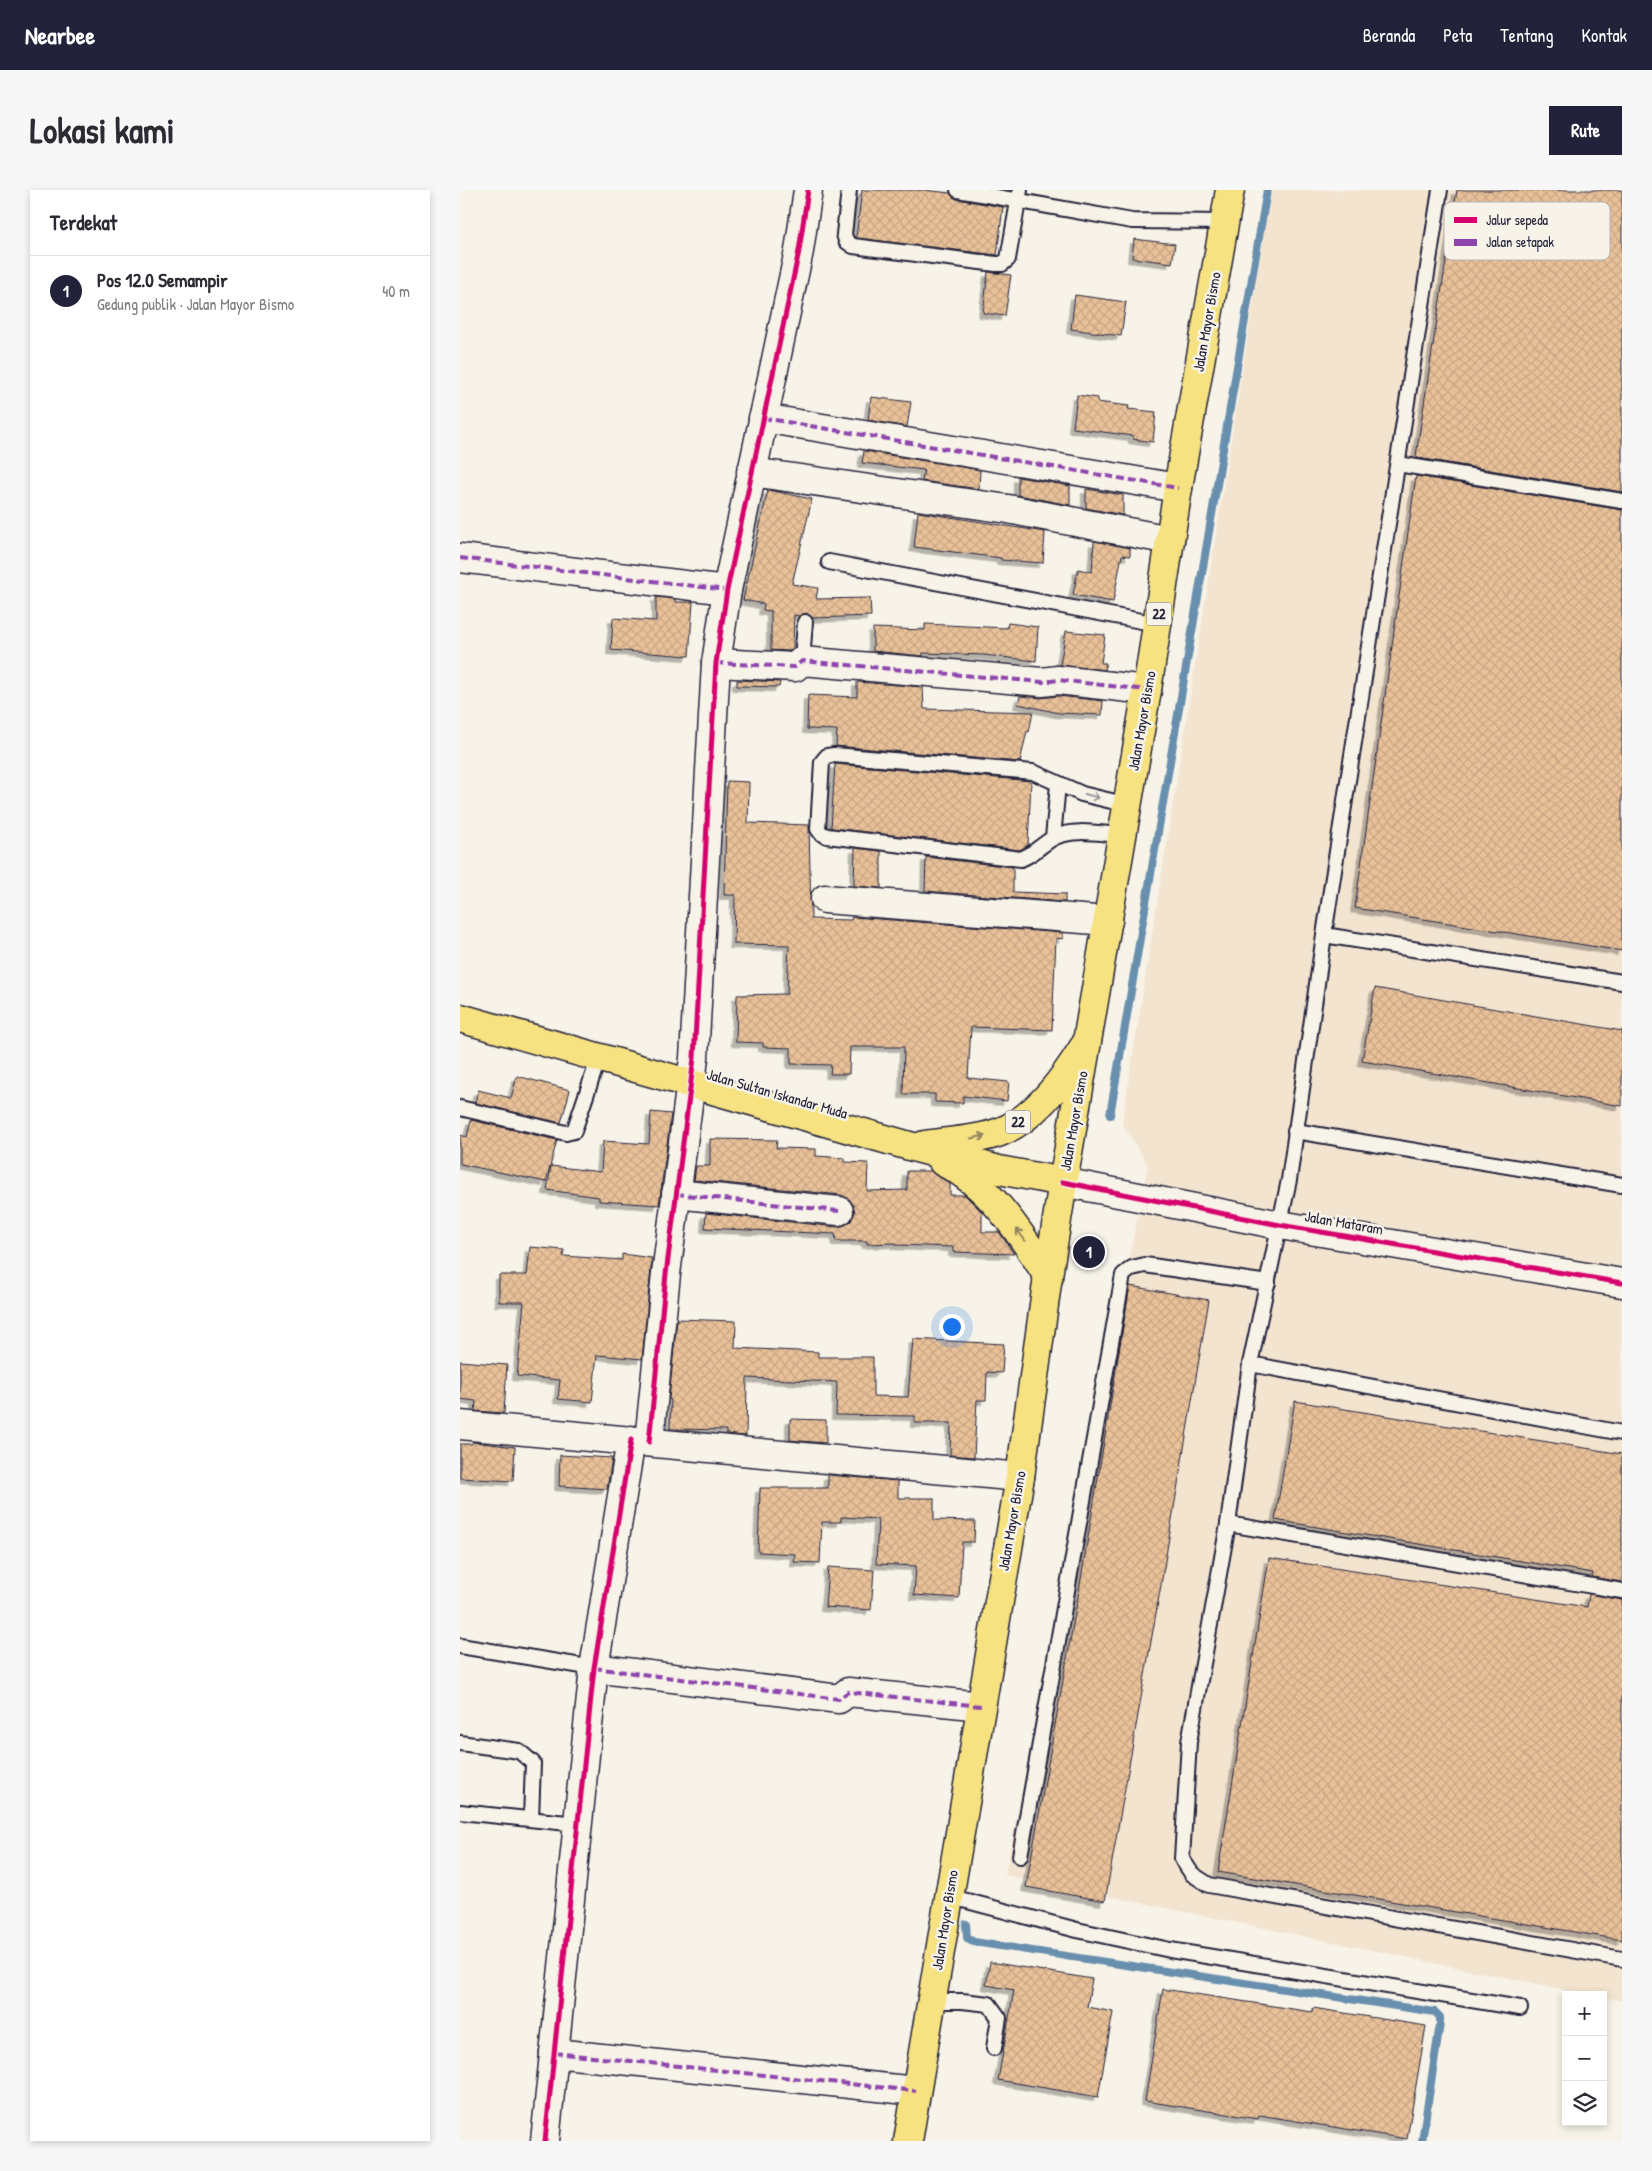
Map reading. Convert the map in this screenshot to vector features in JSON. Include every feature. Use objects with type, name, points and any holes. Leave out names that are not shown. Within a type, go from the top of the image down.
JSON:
[{"type":"main road","name":"Jalan Mayor Bismo","points":[[908,2141],[1020,1477],[1048,1276],[1147,690],[1178,488],[1230,190]]},
{"type":"main road","name":"Jalan Sultan Iskandar Muda","points":[[460,1018],[913,1147],[999,1170],[1064,1182]]},
{"type":"main road","name":"22","points":[[913,1147],[1000,1133],[1022,1120],[1067,1075],[1089,1039]]},
{"type":"main road","points":[[913,1147],[958,1169],[986,1193],[1022,1236],[1048,1276]]},
{"type":"street","points":[[546,2141],[594,1668],[640,1441],[676,1194],[695,1038],[716,663],[727,590],[799,251],[808,190]]},
{"type":"street","points":[[763,418],[1178,488]]},
{"type":"street","points":[[751,472],[1008,509],[1170,540]]},
{"type":"street","points":[[460,558],[727,590]]},
{"type":"street","points":[[716,663],[795,667],[802,661],[1042,682],[1058,680],[1147,690]]},
{"type":"street","points":[[825,899],[1108,921]]},
{"type":"street","name":"Jalan Mataram","points":[[1064,1182],[1280,1225],[1622,1284]]},
{"type":"street","points":[[676,1194],[839,1211]]},
{"type":"street","points":[[460,1424],[1020,1477]]},
{"type":"street","points":[[594,1668],[839,1699],[848,1692],[981,1706]]},
{"type":"street","points":[[554,2053],[916,2091]]},
{"type":"lane","points":[[849,190],[844,234],[846,241],[853,246],[996,264],[1002,264],[1008,259],[1020,195]]},
{"type":"lane","points":[[958,190],[1020,195],[1132,221],[1225,222]]},
{"type":"lane","points":[[1440,190],[1280,1225],[1250,1364],[1228,1524],[1189,1742],[1182,1859],[1192,1874],[1209,1885],[1622,1959]]},
{"type":"lane","points":[[1398,464],[1622,501]]},
{"type":"lane","points":[[829,562],[1157,624]]},
{"type":"lane","points":[[802,661],[806,622]]},
{"type":"lane","points":[[1122,835],[1064,834],[1053,838],[1028,856],[1014,859],[827,836],[818,829],[822,762],[827,756],[834,755],[1033,772],[1082,794],[1128,805]]},
{"type":"lane","points":[[1053,838],[1058,784]]},
{"type":"lane","points":[[1324,935],[1622,982]]},
{"type":"lane","points":[[460,1108],[566,1133],[574,1130],[599,1057]]},
{"type":"lane","points":[[1295,1131],[1622,1185]]},
{"type":"lane","points":[[1020,1856],[1123,1275],[1132,1268],[1145,1264],[1268,1283]]},
{"type":"lane","points":[[1250,1364],[1622,1432]]},
{"type":"lane","points":[[1228,1524],[1622,1590]]},
{"type":"lane","points":[[460,1646],[594,1668]]},
{"type":"lane","points":[[460,1743],[519,1751],[533,1763],[531,1819]]},
{"type":"lane","points":[[460,1812],[577,1824]]},
{"type":"lane","points":[[948,1896],[1078,1930],[1170,1950],[1520,2008]]},
{"type":"lane","points":[[932,2001],[962,2001],[989,2004],[999,2018],[994,2048]]},
{"type":"shaded area","points":[[1271,190],[1622,190],[1622,2001],[1607,1998],[1607,1991],[1571,1991],[1005,1875],[1148,1165],[1122,1123]]},
{"type":"building","points":[[862,190],[924,190],[950,193],[956,199],[1003,207],[997,255],[856,238]]},
{"type":"building","points":[[1457,190],[1622,190],[1622,492],[1418,458],[1416,456],[1446,260],[1610,260],[1610,202],[1455,202]]},
{"type":"building","points":[[1134,239],[1175,244],[1172,263],[1132,258]]},
{"type":"building","points":[[988,272],[1011,275],[1005,316],[983,313]]},
{"type":"building","points":[[1075,295],[1126,302],[1121,336],[1071,329]]},
{"type":"building","points":[[1077,395],[1098,398],[1097,402],[1129,406],[1128,409],[1156,412],[1153,442],[1133,439],[1133,436],[1073,428]]},
{"type":"building","points":[[871,397],[911,402],[907,427],[868,420]]},
{"type":"building","points":[[864,451],[980,470],[979,489],[922,481],[924,470],[862,463]]},
{"type":"building","points":[[1416,476],[1622,510],[1622,951],[1355,908]]},
{"type":"building","points":[[1018,477],[1070,486],[1070,505],[1018,495]]},
{"type":"building","points":[[1086,489],[1123,495],[1123,515],[1086,508]]},
{"type":"building","points":[[768,490],[812,499],[792,584],[818,588],[816,599],[870,598],[871,616],[813,618],[806,613],[799,616],[794,615],[793,648],[790,651],[771,650],[771,611],[763,610],[764,604],[743,600]]},
{"type":"building","points":[[918,512],[1045,532],[1043,563],[1001,560],[1001,558],[914,547]]},
{"type":"building","points":[[1094,541],[1130,548],[1130,556],[1122,555],[1113,602],[1073,595],[1078,569],[1092,572]]},
{"type":"building","points":[[656,597],[675,599],[675,602],[693,602],[689,656],[611,650],[613,618],[656,621]]},
{"type":"building","points":[[1008,623],[1038,627],[1036,661],[984,655],[923,653],[923,656],[873,651],[873,628],[925,630],[925,624],[1007,628]]},
{"type":"building","points":[[1066,631],[1105,635],[1101,663],[1106,663],[1105,670],[1060,665]]},
{"type":"building","points":[[737,680],[780,682],[779,687],[737,686]]},
{"type":"building","points":[[857,682],[923,687],[924,709],[1033,712],[1020,762],[836,746],[837,730],[807,729],[808,695],[857,697]]},
{"type":"building","points":[[1020,696],[1041,698],[1058,696],[1103,701],[1102,715],[1059,713],[1018,704]]},
{"type":"building","points":[[835,764],[1031,781],[1028,845],[1020,850],[831,828]]},
{"type":"building","points":[[727,781],[749,782],[748,823],[809,825],[811,919],[851,920],[852,917],[1063,933],[1063,939],[1056,938],[1052,1030],[971,1027],[968,1078],[1009,1082],[1007,1101],[963,1096],[963,1103],[935,1102],[935,1094],[903,1094],[904,1047],[850,1047],[849,1074],[830,1074],[831,1065],[791,1064],[791,1048],[763,1047],[763,1043],[736,1042],[737,995],[787,994],[789,945],[734,944],[735,895],[724,895]]},
{"type":"building","points":[[855,848],[881,851],[881,888],[854,886]]},
{"type":"building","points":[[926,857],[1013,867],[1013,892],[1065,894],[1065,902],[925,891]]},
{"type":"building","points":[[1375,988],[1622,1031],[1622,1106],[1362,1061]]},
{"type":"building","points":[[517,1076],[570,1090],[561,1123],[475,1103],[478,1090],[511,1098]]},
{"type":"building","points":[[651,1112],[671,1114],[659,1205],[599,1201],[599,1197],[547,1190],[551,1166],[601,1172],[603,1141],[649,1144]]},
{"type":"building","points":[[471,1120],[557,1140],[546,1182],[460,1164],[460,1135],[467,1137]]},
{"type":"building","points":[[710,1139],[777,1140],[776,1148],[816,1149],[816,1156],[845,1158],[845,1162],[868,1163],[867,1191],[907,1190],[907,1171],[931,1171],[950,1184],[950,1195],[965,1195],[982,1212],[982,1232],[999,1232],[1014,1254],[953,1252],[953,1247],[896,1245],[896,1243],[867,1244],[867,1241],[836,1241],[835,1234],[705,1228],[706,1213],[837,1227],[851,1221],[855,1212],[849,1199],[841,1195],[694,1180],[696,1166],[710,1166]]},
{"type":"building","points":[[530,1247],[564,1250],[563,1256],[622,1260],[622,1254],[652,1258],[642,1359],[597,1355],[592,1402],[558,1399],[560,1380],[517,1376],[524,1302],[499,1302],[499,1275],[527,1275]]},
{"type":"building","points":[[1130,1286],[1209,1300],[1105,1901],[1026,1887],[1079,1591]]},
{"type":"building","points":[[677,1319],[736,1321],[735,1348],[818,1352],[818,1357],[873,1357],[873,1396],[908,1397],[913,1339],[1004,1344],[1002,1373],[987,1372],[986,1400],[977,1400],[974,1457],[950,1455],[951,1423],[915,1423],[915,1416],[836,1415],[837,1382],[747,1378],[746,1436],[726,1434],[726,1430],[670,1429],[671,1400],[669,1399]]},
{"type":"building","points":[[460,1361],[507,1365],[504,1413],[475,1411],[476,1401],[460,1399]]},
{"type":"building","points":[[1295,1401],[1622,1454],[1622,1582],[1592,1577],[1593,1573],[1275,1520]]},
{"type":"building","points":[[790,1419],[826,1420],[826,1443],[790,1440]]},
{"type":"building","points":[[473,1442],[515,1447],[513,1481],[460,1478],[460,1444],[472,1444]]},
{"type":"building","points":[[560,1455],[612,1458],[607,1489],[559,1486]]},
{"type":"building","points":[[828,1475],[898,1481],[898,1498],[934,1498],[934,1520],[975,1521],[974,1542],[962,1542],[959,1598],[914,1595],[916,1566],[876,1564],[878,1519],[841,1517],[841,1522],[822,1522],[820,1563],[794,1562],[795,1554],[758,1552],[760,1488],[828,1488]]},
{"type":"building","points":[[1269,1558],[1587,1607],[1589,1594],[1622,1600],[1622,1940],[1218,1872]]},
{"type":"building","points":[[828,1567],[874,1570],[871,1610],[825,1607]]},
{"type":"building","points":[[990,1962],[1092,1979],[1087,2007],[1113,2012],[1098,2097],[998,2080],[1014,1990],[986,1985]]},
{"type":"building","points":[[1163,1989],[1312,2012],[1313,2008],[1426,2026],[1407,2139],[1259,2115],[1258,2119],[1145,2101]]},
{"type":"waterway","points":[[1110,1115],[1267,190]]},
{"type":"waterway","points":[[966,1924],[967,1938],[974,1942],[1435,2012],[1440,2017],[1440,2024],[1422,2141]]},
{"type":"marked path","points":[[763,418],[1178,488]]},
{"type":"marked path","points":[[460,558],[727,590]]},
{"type":"marked path","points":[[716,663],[795,667],[802,661],[1042,682],[1058,680],[1147,690]]},
{"type":"marked path","points":[[676,1194],[839,1211]]},
{"type":"marked path","points":[[594,1668],[839,1699],[848,1692],[981,1706]]},
{"type":"marked path","points":[[554,2053],[916,2091]]},
{"type":"cycle path","points":[[649,1442],[666,1274],[694,1058],[716,663],[727,590],[799,251],[808,190]]},
{"type":"cycle path","points":[[1063,1182],[1280,1225],[1622,1283]]},
{"type":"cycle path","points":[[545,2141],[594,1668],[631,1440]]},
{"type":"place","name":"Pos 12.0 Semampir","points":[[1089,1252]]}]
